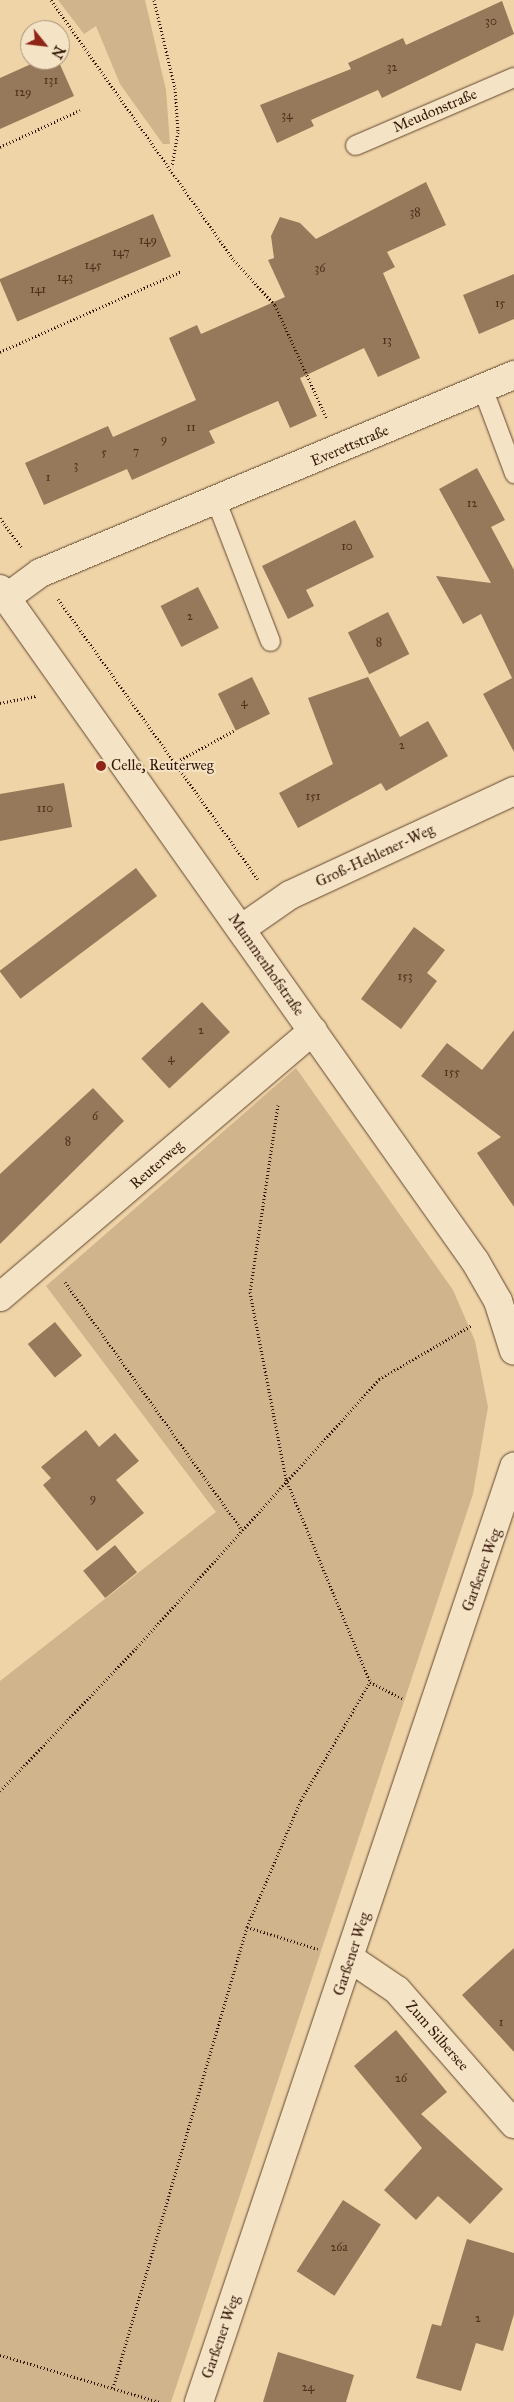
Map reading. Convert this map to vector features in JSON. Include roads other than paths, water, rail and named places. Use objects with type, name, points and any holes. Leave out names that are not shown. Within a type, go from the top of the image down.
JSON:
[{"type":"street","name":"Everettstraße","points":[[3,593],[40,573],[342,450],[514,375]]},
{"type":"street","name":"Mummenhofstraße","points":[[3,593],[475,1261],[498,1301],[514,1351]]},
{"type":"street","name":"Groß-Hehlener-Weg","points":[[241,929],[276,904],[514,791]]},
{"type":"street","name":"Reuterweg","points":[[0,1297],[49,1259],[313,1032]]},
{"type":"street","name":"Garßener Weg","points":[[199,2402],[351,1959],[431,1712],[505,1505],[514,1468]]},
{"type":"street","name":"Zum Silbersee","points":[[351,1959],[396,1990],[514,2124]]},
{"type":"lane","name":"Meudonstraße","points":[[355,145],[514,76]]},
{"type":"lane","points":[[483,390],[514,473]]},
{"type":"lane","points":[[216,501],[270,640]]},
{"type":"place","name":"Celle, Reuterweg","points":[[101,766]]}]
